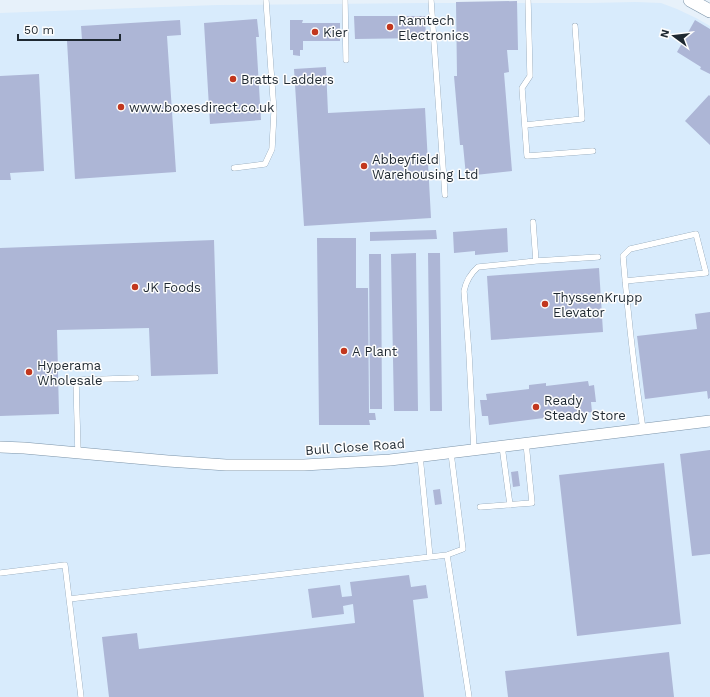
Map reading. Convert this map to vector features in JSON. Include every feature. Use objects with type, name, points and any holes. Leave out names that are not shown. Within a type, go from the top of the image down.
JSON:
[{"type":"street","points":[[690,0],[710,11]]},
{"type":"street","name":"Bull Close Road","points":[[0,447],[226,465],[304,465],[390,460],[710,421]]},
{"type":"lane","points":[[234,168],[265,164],[272,150],[274,112],[266,0]]},
{"type":"lane","points":[[346,0],[346,60]]},
{"type":"lane","points":[[431,0],[444,195]]},
{"type":"lane","points":[[528,0],[530,76],[522,88],[527,156],[593,151]]},
{"type":"lane","points":[[525,125],[582,119],[575,26]]},
{"type":"lane","points":[[533,222],[536,261]]},
{"type":"lane","points":[[625,281],[706,273],[696,234],[630,249],[623,256],[625,281],[630,338],[643,429]]},
{"type":"lane","points":[[474,450],[464,291],[471,273],[478,267],[598,256]]},
{"type":"lane","points":[[78,453],[76,380],[136,378]]},
{"type":"lane","points":[[480,507],[532,503],[526,443]]},
{"type":"lane","points":[[502,446],[510,505]]},
{"type":"lane","points":[[69,599],[430,557],[448,554],[463,549],[451,452]]},
{"type":"lane","points":[[420,456],[430,557]]},
{"type":"lane","points":[[448,554],[469,697]]},
{"type":"lane","points":[[0,573],[65,565],[81,697]]},
{"type":"shaded area","points":[[661,3],[677,9],[710,26],[710,697],[0,697],[0,13],[217,5]]},
{"type":"building","points":[[517,1],[518,50],[507,50],[509,72],[504,73],[512,171],[466,176],[463,145],[460,145],[454,76],[457,76],[456,2]]},
{"type":"building","name":"Ramtech Electronics","points":[[354,16],[425,16],[426,38],[355,39]]},
{"type":"building","name":"Bratts Ladders","points":[[257,19],[259,37],[256,37],[261,120],[210,124],[204,23]]},
{"type":"building","name":"www.boxesdirect.co.uk","points":[[180,20],[181,35],[167,36],[176,172],[75,179],[67,41],[82,40],[81,26]]},
{"type":"building","name":"Kier","points":[[290,20],[303,20],[302,23],[340,23],[340,41],[303,41],[303,50],[300,50],[300,56],[293,55],[293,50],[290,50]]},
{"type":"building","points":[[695,20],[710,29],[710,74],[700,69],[701,67],[677,52]]},
{"type":"building","name":"Abbeyfield Warehousing Ltd","points":[[326,67],[328,113],[425,108],[431,218],[304,226],[294,69]]},
{"type":"building","points":[[39,74],[44,171],[10,173],[11,180],[0,180],[0,76]]},
{"type":"building","points":[[709,95],[710,96],[710,145],[685,121]]},
{"type":"building","points":[[507,228],[508,252],[475,255],[475,251],[454,253],[453,232]]},
{"type":"building","points":[[436,230],[437,239],[370,241],[370,232]]},
{"type":"building","name":"A Plant","points":[[317,238],[356,238],[356,288],[368,288],[369,413],[375,413],[376,420],[369,420],[370,425],[319,425]]},
{"type":"building","name":"JK Foods","points":[[214,240],[218,374],[151,376],[149,328],[57,330],[59,414],[0,416],[0,248]]},
{"type":"building","points":[[416,253],[418,411],[394,411],[391,254]]},
{"type":"building","points":[[428,253],[440,253],[442,411],[430,411]]},
{"type":"building","points":[[369,254],[381,254],[382,409],[370,409]]},
{"type":"building","name":"ThyssenKrupp Elevator","points":[[599,268],[603,332],[491,340],[487,276]]},
{"type":"building","points":[[710,312],[710,398],[708,399],[707,391],[645,399],[637,336],[697,329],[695,314]]},
{"type":"building","name":"Ready Steady Store","points":[[588,381],[589,386],[594,385],[596,402],[591,402],[592,412],[489,425],[488,416],[482,416],[480,400],[487,400],[486,394],[529,389],[529,385],[546,383],[546,386]]},
{"type":"building","points":[[710,450],[710,554],[692,556],[680,454]]},
{"type":"building","points":[[664,463],[681,624],[577,636],[559,475]]},
{"type":"building","points":[[518,471],[520,486],[513,487],[511,472]]},
{"type":"building","points":[[440,489],[442,504],[435,505],[433,490]]},
{"type":"building","points":[[409,575],[411,587],[426,585],[428,598],[413,600],[424,697],[109,697],[102,637],[137,633],[139,649],[355,623],[353,604],[343,606],[344,614],[312,618],[308,589],[340,585],[342,597],[352,596],[350,582]]},
{"type":"building","points":[[669,652],[674,697],[508,697],[505,671]]},
{"type":"place","name":"Ramtech Electronics","points":[[390,27]]},
{"type":"place","name":"Kier","points":[[315,32]]},
{"type":"place","name":"Bratts Ladders","points":[[233,79]]},
{"type":"place","name":"www.boxesdirect.co.uk","points":[[121,107]]},
{"type":"place","name":"Abbeyfield Warehousing Ltd","points":[[364,166]]},
{"type":"place","name":"JK Foods","points":[[135,287]]},
{"type":"place","name":"ThyssenKrupp Elevator","points":[[545,304]]},
{"type":"place","name":"A Plant","points":[[344,351]]},
{"type":"place","name":"Hyperama Wholesale","points":[[29,372]]},
{"type":"place","name":"Ready Steady Store","points":[[536,407]]}]
